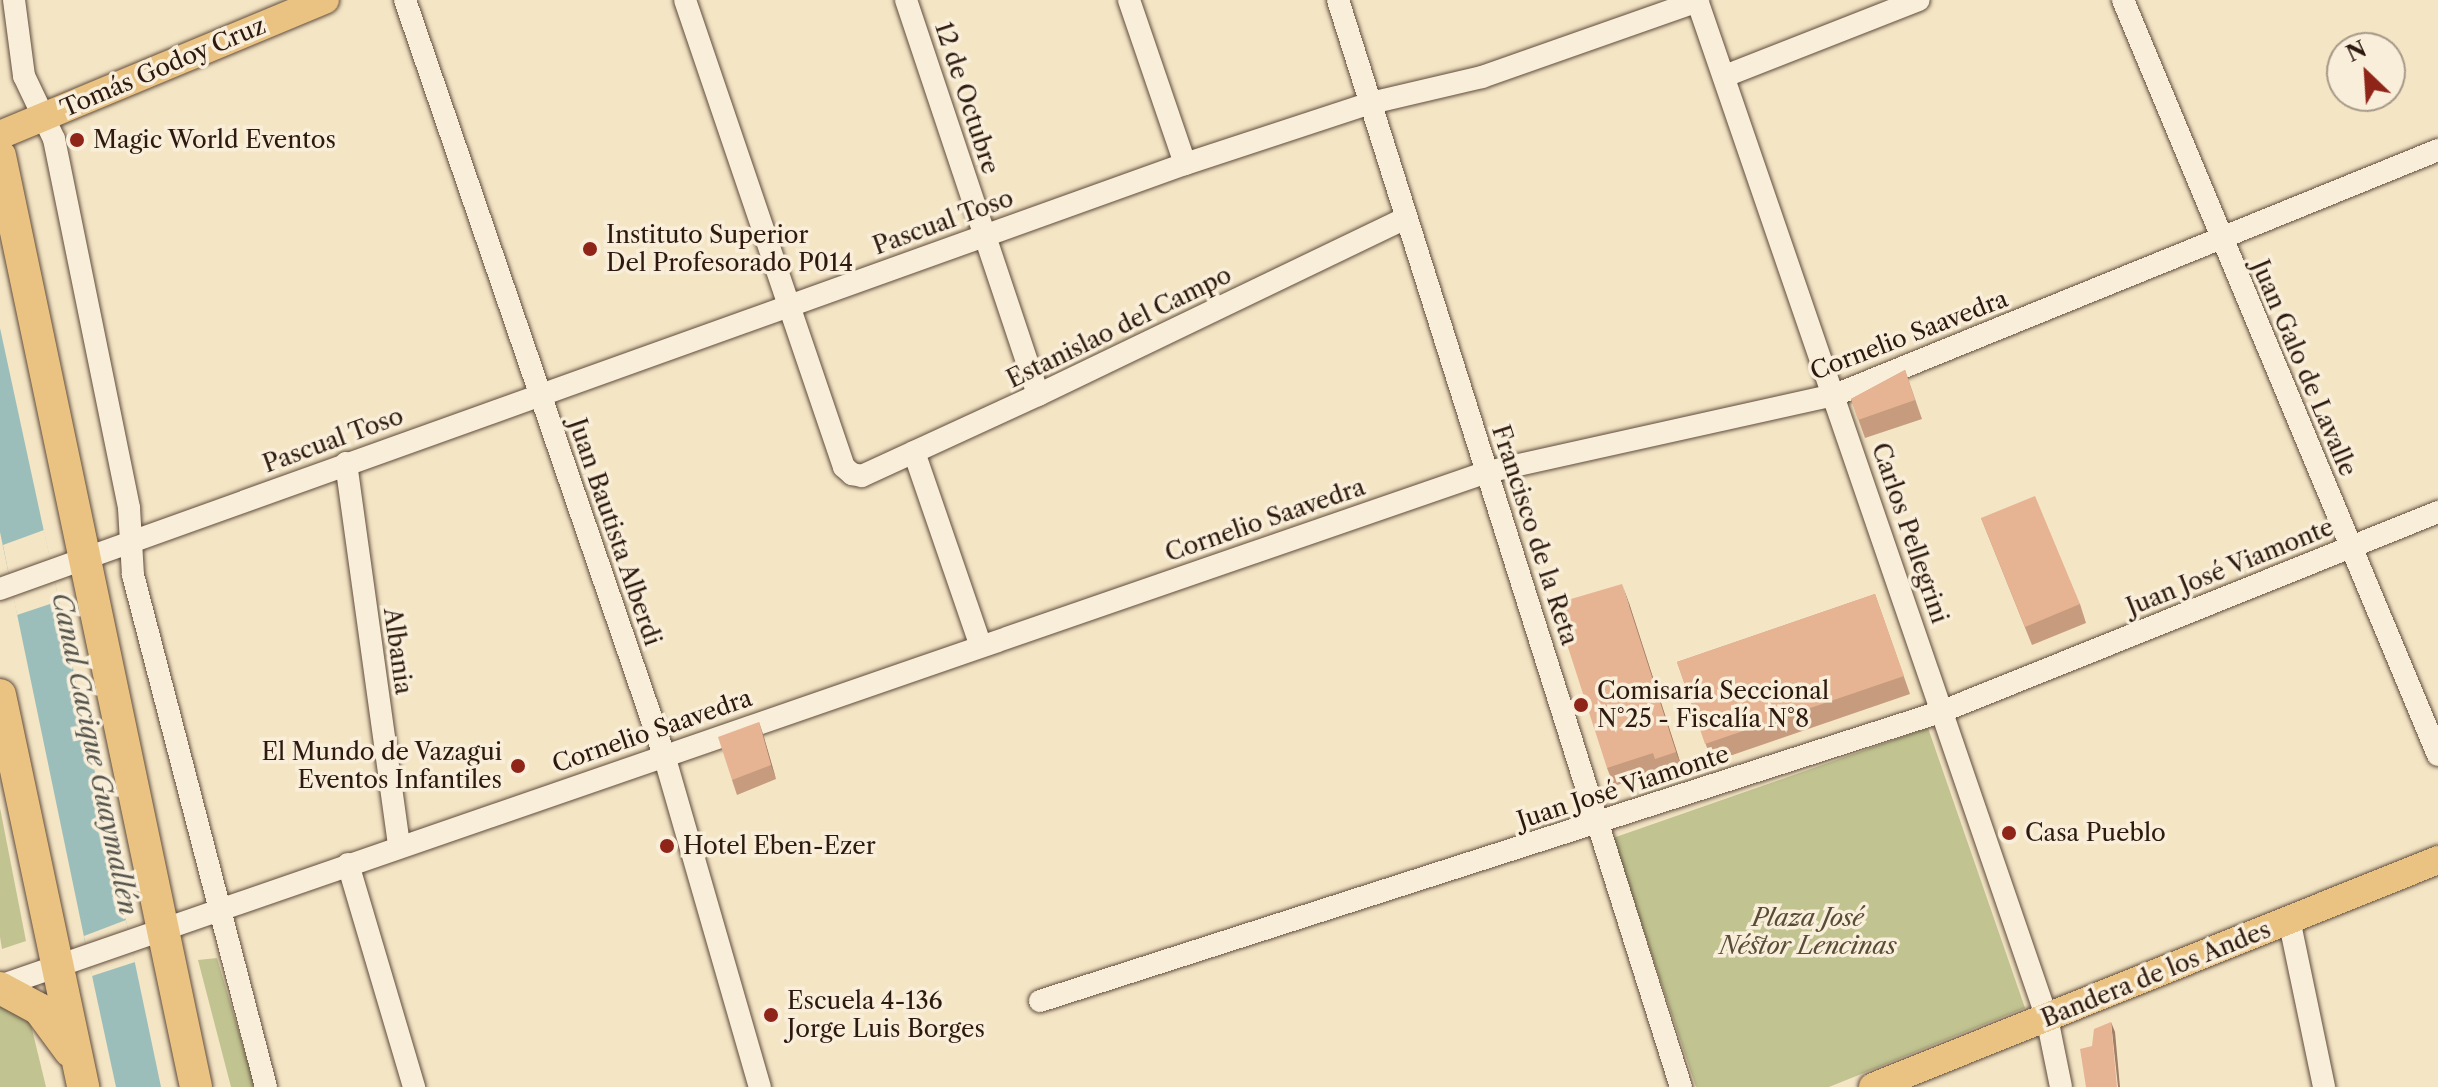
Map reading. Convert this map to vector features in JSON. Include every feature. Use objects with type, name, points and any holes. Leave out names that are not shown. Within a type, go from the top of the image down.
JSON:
[{"type":"highway","points":[[0,156],[196,1087]]},
{"type":"highway","points":[[0,695],[6,760],[81,1078]]},
{"type":"highway","points":[[0,987],[39,1009],[81,1078]]},
{"type":"main road","name":"Tomás Godoy Cruz","points":[[0,135],[325,0]]},
{"type":"main road","name":"Bandera de los Andes","points":[[1873,1087],[2438,860]]},
{"type":"street","points":[[14,0],[24,76],[45,116],[57,154],[132,539],[133,575],[217,908],[266,1087]]},
{"type":"street","name":"Juan Bautista Alberdi","points":[[405,0],[664,755],[760,1087]]},
{"type":"street","points":[[685,0],[788,305]]},
{"type":"street","name":"12 de Octubre","points":[[906,0],[1038,395]]},
{"type":"street","points":[[1129,0],[1185,164]]},
{"type":"street","name":"Francisco de la Reta","points":[[1338,0],[1600,822],[1681,1087]]},
{"type":"street","name":"Pascual Toso","points":[[24,580],[1185,164],[1371,103],[1482,77],[1697,0]]},
{"type":"street","name":"Carlos Pellegrini","points":[[1697,0],[2047,1018],[2061,1087]]},
{"type":"street","points":[[1725,76],[1919,0]]},
{"type":"street","name":"Juan Galo de Lavalle","points":[[2123,0],[2438,755]]},
{"type":"street","name":"Cornelio Saavedra","points":[[0,987],[217,908],[1487,472],[1835,395],[2438,150]]},
{"type":"street","name":"Estanislao del Campo","points":[[788,305],[844,467],[852,474],[862,476],[1406,218]]},
{"type":"street","points":[[914,452],[980,644]]},
{"type":"street","name":"Albania","points":[[346,463],[399,846]]},
{"type":"street","name":"Juan José Viamonte","points":[[1040,1001],[1943,711],[2438,512]]},
{"type":"street","points":[[348,864],[414,1087]]},
{"type":"street","points":[[2289,919],[2324,1087]]},
{"type":"green space","name":"Plaza José Néstor Lencinas","points":[[1928,728],[2025,1008],[1829,1087],[1696,1087],[1613,838]]},
{"type":"green space","points":[[0,808],[26,941],[2,949],[0,937]]},
{"type":"green space","points":[[217,958],[256,1087],[231,1087],[198,960]]},
{"type":"green space","points":[[0,1006],[30,1021],[46,1087],[0,1087]]},
{"type":"water","points":[[0,328],[161,1087],[116,1087],[94,985],[0,532]]},
{"type":"pier","points":[[44,530],[59,601],[17,615],[3,545]]},
{"type":"pier","points":[[126,920],[135,962],[92,976],[84,936]]},
{"type":"building","points":[[1905,370],[1915,400],[1858,420],[1851,399]]},
{"type":"building","points":[[2035,496],[2080,604],[2025,627],[1981,518]]},
{"type":"building","points":[[1622,584],[1676,752],[1655,759],[1653,753],[1607,768],[1554,604]]},
{"type":"building","points":[[1875,594],[1904,676],[1705,744],[1677,662]]},
{"type":"building","points":[[759,722],[771,765],[732,780],[718,737]]},
{"type":"building","points":[[2111,1022],[2117,1087],[2086,1087],[2080,1049],[2092,1046],[2094,1029]]},
{"type":"place","name":"Magic World Eventos","points":[[77,140]]},
{"type":"place","name":"Instituto Superior Del Profesorado P014","points":[[590,249]]},
{"type":"place","name":"Comisaría Seccional N°25 - Fiscalía N°8","points":[[1581,705]]},
{"type":"place","name":"El Mundo de Vazagui Eventos Infantiles","points":[[518,766]]},
{"type":"place","name":"Casa Pueblo","points":[[2009,833]]},
{"type":"place","name":"Hotel Eben-Ezer","points":[[667,846]]},
{"type":"place","name":"Escuela 4-136 Jorge Luis Borges","points":[[771,1015]]},
{"type":"water label","name":"Canal Cacique Guaymallén","points":[[94,754]]}]
